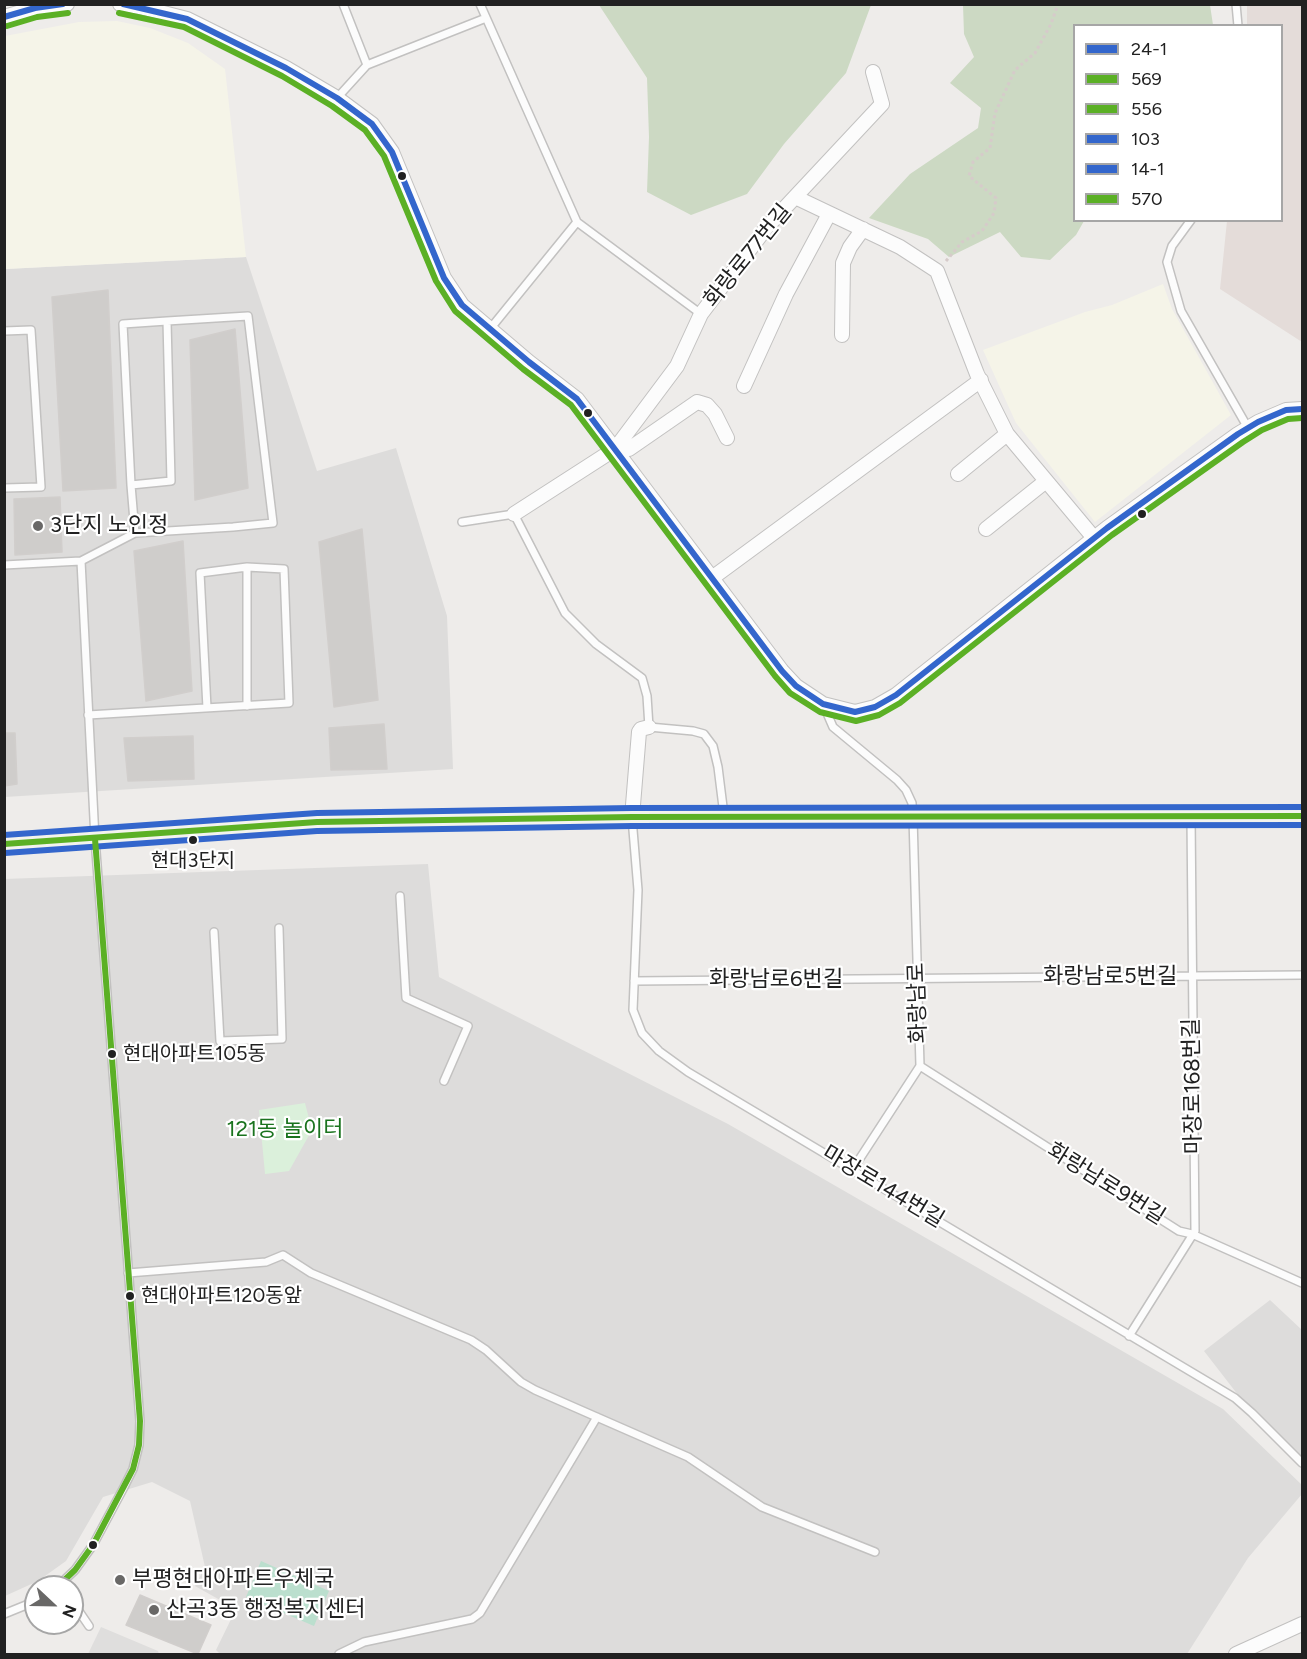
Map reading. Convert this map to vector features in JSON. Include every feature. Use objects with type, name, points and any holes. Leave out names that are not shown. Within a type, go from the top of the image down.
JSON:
[{"type":"main road","points":[[4,844],[317,822],[632,817],[1302,816]]},
{"type":"street","points":[[4,17],[35,8],[67,4]]},
{"type":"street","points":[[120,4],[187,19],[286,68],[337,98],[372,124],[392,152],[444,278],[462,305],[577,399],[782,671],[796,686],[822,704],[855,712],[875,708],[896,695],[1094,538],[1248,428],[1286,410],[1302,409]]},
{"type":"street","name":"화랑로77번길","points":[[615,449],[677,366],[701,314],[766,228],[882,104],[873,72]]},
{"type":"street","points":[[795,197],[900,247],[937,272],[981,380],[1007,434],[1094,538]]},
{"type":"street","points":[[744,386],[786,294],[830,214]]},
{"type":"street","points":[[842,336],[843,263],[850,246],[863,229]]},
{"type":"street","points":[[712,578],[981,380]]},
{"type":"street","points":[[514,514],[615,449],[629,449],[697,402],[707,405],[715,414],[728,438]]},
{"type":"street","points":[[958,474],[1007,434]]},
{"type":"street","points":[[986,528],[1046,481]]},
{"type":"street","points":[[632,817],[639,732],[649,727]]},
{"type":"street","points":[[1236,1654],[1302,1624]]},
{"type":"lane","points":[[343,4],[367,64]]},
{"type":"lane","points":[[480,4],[577,222],[701,314]]},
{"type":"lane","points":[[1236,4],[1238,24]]},
{"type":"lane","points":[[337,98],[367,64],[486,18]]},
{"type":"lane","points":[[490,329],[577,222]]},
{"type":"lane","points":[[1190,222],[1172,246],[1167,262],[1181,311],[1248,428]]},
{"type":"lane","points":[[5,564],[81,561],[135,533],[273,523],[248,316],[123,324],[135,533]]},
{"type":"lane","points":[[131,484],[171,481],[167,321]]},
{"type":"lane","points":[[4,331],[31,330],[41,487],[4,489]]},
{"type":"lane","points":[[462,522],[514,514],[565,613],[596,644],[642,678],[648,702],[649,727],[680,728],[704,734],[713,746],[724,817]]},
{"type":"lane","points":[[70,1575],[93,1545],[133,1469],[139,1445],[140,1421],[94,838],[81,561]]},
{"type":"lane","points":[[88,715],[248,706],[289,703],[284,569],[247,567],[200,573],[207,708]]},
{"type":"lane","points":[[247,567],[248,706]]},
{"type":"lane","name":"화랑남로","points":[[822,704],[833,727],[906,790],[912,803],[913,817],[920,1066],[853,1169]]},
{"type":"lane","name":"마장로144번길","points":[[632,817],[638,890],[633,1010],[642,1033],[658,1051],[688,1072],[1235,1398],[1302,1463]]},
{"type":"lane","name":"마장로168번길","points":[[1130,1336],[1195,1231],[1191,817]]},
{"type":"lane","points":[[400,896],[406,998],[468,1026],[444,1081]]},
{"type":"lane","points":[[214,932],[220,1041],[282,1039],[279,928]]},
{"type":"lane","name":"화랑남로5번길","points":[[917,978],[1302,975]]},
{"type":"lane","name":"화랑남로6번길","points":[[634,981],[917,978]]},
{"type":"lane","name":"화랑남로9번길","points":[[920,1066],[1179,1231],[1192,1234],[1302,1283]]},
{"type":"lane","points":[[128,1273],[266,1262],[283,1255],[311,1273],[471,1340],[486,1350],[521,1382],[688,1457],[762,1507],[875,1552]]},
{"type":"lane","points":[[339,1654],[364,1642],[472,1619],[480,1613],[597,1417]]},
{"type":"lane","points":[[4,1614],[24,1606]]},
{"type":"lane","points":[[84,1619],[89,1626]]},
{"type":"path","points":[[937,272],[962,242],[982,231],[994,213],[996,198],[969,176],[973,162],[990,148],[995,113],[1015,70],[1035,53],[1051,24],[1058,4]]},
{"type":"shaded area","points":[[1247,5],[1302,5],[1302,342],[1220,289],[1227,222],[1283,222],[1283,24],[1247,24]]},
{"type":"shaded area","points":[[117,21],[150,28],[188,43],[225,69],[246,257],[5,269],[5,36],[79,22]]},
{"type":"shaded area","points":[[246,257],[317,471],[396,448],[447,616],[453,769],[5,797],[5,269]]},
{"type":"shaded area","points":[[1163,284],[1172,309],[1231,415],[1095,522],[1016,423],[983,350],[1085,312],[1112,305]]},
{"type":"shaded area","points":[[428,864],[439,977],[728,1124],[1223,1409],[1302,1485],[1302,1494],[1248,1558],[1187,1654],[220,1654],[216,1650],[236,1609],[195,1586],[205,1567],[190,1501],[152,1482],[103,1497],[66,1561],[46,1575],[24,1575],[24,1587],[5,1596],[4,879]]},
{"type":"shaded area","points":[[1270,1300],[1302,1330],[1302,1463],[1252,1413],[1204,1351]]},
{"type":"shaded area","points":[[101,1627],[158,1651],[159,1654],[88,1654]]},
{"type":"green space","points":[[599,5],[871,5],[846,73],[784,144],[747,194],[691,215],[647,192],[649,137],[647,78]]},
{"type":"green space","points":[[963,5],[1210,5],[1213,24],[1073,24],[1073,222],[1083,222],[1076,235],[1050,260],[1021,257],[1000,232],[949,257],[928,239],[869,218],[910,174],[978,128],[981,108],[950,83],[974,57],[964,34]]},
{"type":"green space","name":"121동 놀이터","points":[[305,1103],[312,1130],[289,1171],[265,1174],[259,1110]]},
{"type":"green space","points":[[261,1561],[329,1591],[314,1626],[246,1597]]},
{"type":"building","points":[[108,290],[116,488],[63,491],[52,297]]},
{"type":"building","points":[[235,329],[248,488],[195,500],[190,340]]},
{"type":"building","name":"3단지 노인정","points":[[60,497],[62,552],[15,555],[14,499]]},
{"type":"building","points":[[362,529],[378,700],[334,707],[319,542]]},
{"type":"building","points":[[183,541],[192,691],[146,701],[134,551]]},
{"type":"building","points":[[384,724],[387,769],[331,770],[329,728]]},
{"type":"building","points":[[4,733],[15,733],[17,784],[4,786]]},
{"type":"building","points":[[193,736],[194,779],[128,781],[124,738]]},
{"type":"building","name":"산곡3동 행정복지센터","points":[[140,1595],[211,1625],[198,1654],[126,1625]]},
{"type":"transit line","name":"24-1","points":[[4,17],[35,8],[63,4]]},
{"type":"transit line","name":"24-1","points":[[123,4],[187,19],[286,68],[337,98],[372,124],[392,152],[444,278],[462,305],[577,399],[782,671],[796,686],[823,704],[855,712],[875,707],[896,695],[1107,528],[1238,434],[1286,410],[1302,409]]},
{"type":"transit line","name":"569","points":[[7,26],[37,17],[68,13]]},
{"type":"transit line","name":"569","points":[[119,13],[184,27],[282,76],[332,106],[365,130],[384,156],[436,281],[455,311],[523,369],[571,405],[775,676],[790,693],[820,712],[856,721],[879,715],[900,703],[1112,535],[1243,442],[1262,430],[1288,419],[1302,418]]},
{"type":"transit line","name":"14-1","points":[[4,835],[317,813],[632,808],[1302,807]]},
{"type":"transit line","name":"556","points":[[4,844],[317,822],[632,817],[1302,816]]},
{"type":"transit line","name":"103","points":[[5,853],[317,831],[632,826],[1302,825]]},
{"type":"transit line","name":"570","points":[[70,1575],[93,1545],[133,1469],[139,1445],[140,1421],[95,839]]},
{"type":"place","name":"3단지 노인정","points":[[38,526]]},
{"type":"place","name":"현대3단지","points":[[193,840]]},
{"type":"place","name":"현대아파트105동","points":[[112,1054]]},
{"type":"place","name":"현대아파트120동앞","points":[[130,1296]]},
{"type":"place","name":"부평현대아파트우체국","points":[[120,1580]]},
{"type":"place","name":"산곡3동 행정복지센터","points":[[154,1610]]}]
